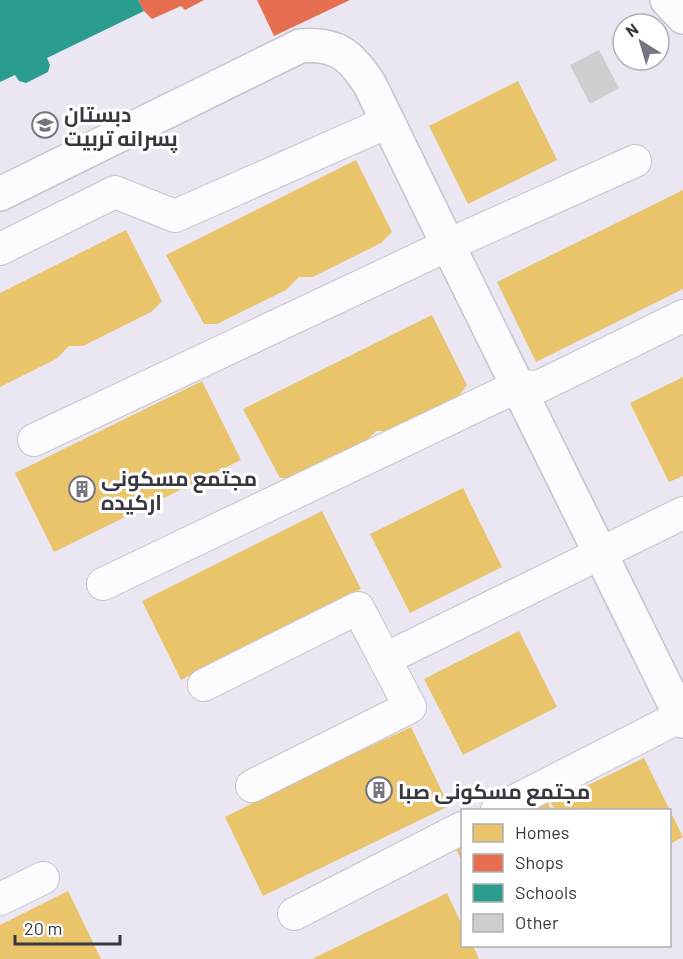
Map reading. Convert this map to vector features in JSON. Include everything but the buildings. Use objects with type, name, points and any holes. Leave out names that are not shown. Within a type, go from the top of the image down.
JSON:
[{"type":"street","points":[[667,0],[683,17]]},
{"type":"street","points":[[0,194],[300,46],[325,46],[335,50],[350,60],[363,74],[682,718],[499,809]]},
{"type":"street","points":[[0,249],[115,192],[175,216],[388,122]]},
{"type":"street","points":[[34,440],[447,245],[635,161]]},
{"type":"street","points":[[103,584],[518,386],[538,387],[683,316]]},
{"type":"street","points":[[385,659],[683,513]]},
{"type":"street","points":[[204,685],[358,608],[410,707],[252,786]]},
{"type":"street","points":[[294,914],[461,829]]},
{"type":"street","points":[[0,899],[43,878]]},
{"type":"place","name":"دبستان پسرانه تربیت","points":[[45,125]]},
{"type":"place","name":"مجتمع مسکونی ارکیده","points":[[82,489]]},
{"type":"place","name":"مجتمع مسکونی صبا","points":[[379,790]]}]
